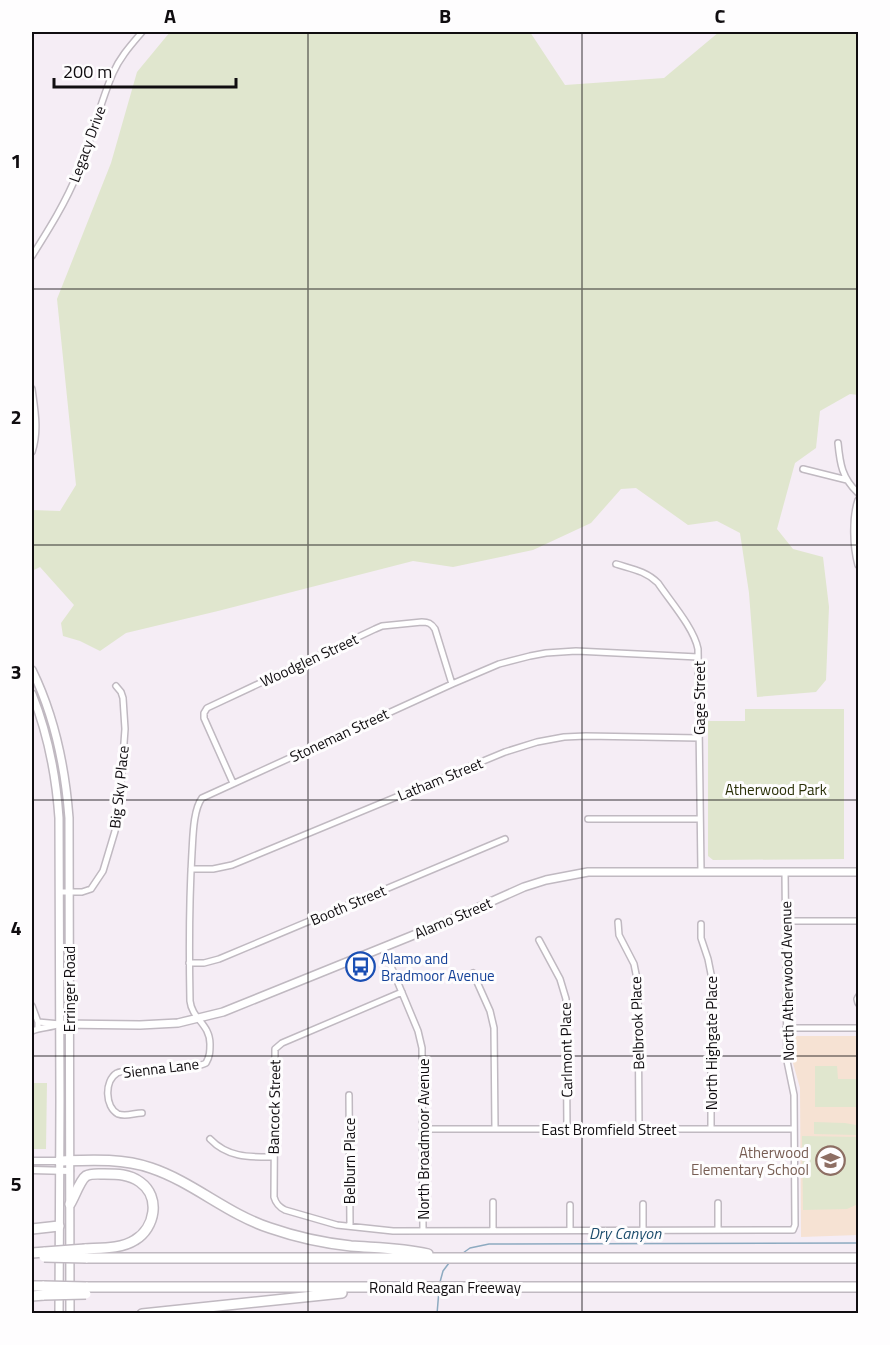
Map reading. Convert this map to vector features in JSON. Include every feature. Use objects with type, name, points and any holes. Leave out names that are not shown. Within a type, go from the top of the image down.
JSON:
[{"type":"highway","points":[[59,1166],[119,1161],[135,1163],[152,1168],[268,1228],[303,1238],[348,1245],[409,1250],[445,1258]]},
{"type":"highway","points":[[32,1255],[85,1253],[133,1242],[145,1233],[153,1213],[150,1194],[141,1182],[125,1175],[92,1174],[86,1176],[70,1204]]},
{"type":"highway","points":[[32,1229],[59,1226]]},
{"type":"highway","name":"Ronald Reagan Freeway","points":[[85,1253],[445,1258],[858,1258]]},
{"type":"highway","points":[[32,1286],[44,1291]]},
{"type":"highway","name":"Ronald Reagan Freeway","points":[[44,1291],[147,1287],[858,1287]]},
{"type":"highway","points":[[142,1314],[391,1288]]},
{"type":"highway","points":[[32,1296],[44,1291]]},
{"type":"main road","name":"Erringer Road","points":[[32,670],[50,712],[61,755],[69,818],[70,1314]]},
{"type":"main road","name":"Erringer Road","points":[[32,694],[46,735],[54,771],[58,818],[60,1024],[58,1314]]},
{"type":"main road","name":"Alamo Street","points":[[60,1024],[140,1026],[178,1023],[223,1012],[441,924],[524,887],[588,872],[858,872]]},
{"type":"street","name":"Legacy Drive","points":[[32,255],[50,228],[78,173],[113,72],[142,32]]},
{"type":"street","points":[[32,389],[36,438],[32,452]]},
{"type":"street","points":[[838,443],[844,477],[858,493]]},
{"type":"street","points":[[803,470],[846,480]]},
{"type":"street","points":[[858,500],[854,529],[858,565]]},
{"type":"street","name":"Gage Street","points":[[616,564],[645,572],[658,583],[694,636],[698,649],[701,872]]},
{"type":"street","name":"Woodglen Street","points":[[233,783],[204,718],[207,708],[375,629],[382,626],[422,622],[432,624],[452,684]]},
{"type":"street","name":"Stoneman Street","points":[[198,1018],[190,1008],[191,869],[193,834],[199,802],[204,796],[499,664],[546,653],[576,651],[698,657]]},
{"type":"street","name":"Big Sky Place","points":[[59,892],[88,891],[94,885],[103,871],[115,831],[120,799],[124,729],[123,698],[116,686]]},
{"type":"street","name":"Latham Street","points":[[191,869],[213,869],[232,865],[505,752],[537,742],[586,736],[699,738]]},
{"type":"street","points":[[588,819],[700,819]]},
{"type":"street","name":"Booth Street","points":[[189,963],[204,963],[219,959],[505,839]]},
{"type":"street","name":"North Atherwood Avenue","points":[[718,1230],[790,1230],[795,1228],[794,1095],[787,1061],[786,1028],[785,872]]},
{"type":"street","points":[[786,921],[858,921]]},
{"type":"street","name":"Belbrook Place","points":[[618,922],[619,935],[634,964],[639,984],[639,1129]]},
{"type":"street","name":"North Highgate Place","points":[[701,924],[700,938],[708,958],[711,974],[711,1129]]},
{"type":"street","name":"Carlmont Place","points":[[539,940],[560,979],[566,999],[567,1129]]},
{"type":"street","name":"North Broadmoor Avenue","points":[[383,947],[418,1031],[422,1048],[423,1231]]},
{"type":"street","points":[[473,973],[490,1011],[494,1028],[495,1129]]},
{"type":"street","name":"Bancock Street","points":[[350,1226],[324,1222],[285,1210],[276,1203],[274,1197],[275,1054],[278,1045],[402,992]]},
{"type":"street","points":[[858,997],[858,1003]]},
{"type":"street","points":[[32,1006],[36,1027]]},
{"type":"street","name":"Sienna Lane","points":[[142,1113],[123,1115],[113,1109],[109,1099],[109,1084],[112,1078],[122,1071],[135,1072],[206,1063],[210,1054],[209,1035],[198,1018]]},
{"type":"street","name":"Alamo Street","points":[[36,1027],[52,1028],[60,1024]]},
{"type":"street","points":[[786,1028],[858,1028]]},
{"type":"street","name":"Belburn Place","points":[[349,1095],[350,1226]]},
{"type":"street","name":"East Bromfield Street","points":[[423,1129],[794,1129]]},
{"type":"street","points":[[210,1139],[218,1147],[232,1154],[248,1157],[274,1157]]},
{"type":"street","points":[[32,1161],[59,1166]]},
{"type":"street","points":[[32,1170],[59,1166]]},
{"type":"street","points":[[494,1202],[494,1230]]},
{"type":"street","points":[[350,1226],[393,1231],[718,1230],[718,1203]]},
{"type":"street","points":[[570,1204],[570,1230]]},
{"type":"street","points":[[643,1204],[643,1230]]},
{"type":"shaded area","name":"Atherwood Elementary School","points":[[794,1036],[858,1036],[858,1235],[801,1237],[800,1088],[793,1063],[792,1040]]},
{"type":"green space","points":[[170,32],[530,32],[565,85],[664,78],[719,32],[858,32],[858,395],[850,394],[820,411],[816,448],[795,463],[777,529],[793,549],[823,557],[829,607],[826,680],[816,692],[757,697],[749,593],[740,533],[717,521],[688,525],[636,488],[621,489],[591,523],[533,550],[453,567],[413,561],[126,633],[100,651],[63,636],[61,623],[74,605],[40,567],[32,571],[32,510],[60,511],[76,485],[57,299],[111,163],[137,72]]},
{"type":"green space","name":"Atherwood Park","points":[[745,709],[844,709],[844,859],[713,860],[708,856],[708,721],[745,721]]},
{"type":"green space","points":[[815,1066],[837,1066],[838,1079],[857,1079],[857,1107],[815,1107]]},
{"type":"green space","points":[[32,1083],[47,1083],[46,1149],[32,1149]]},
{"type":"green space","points":[[814,1122],[856,1125],[856,1135],[814,1134]]},
{"type":"green space","points":[[802,1136],[858,1137],[858,1204],[847,1209],[803,1210]]},
{"type":"waterway","name":"Dry Canyon","points":[[463,1253],[470,1248],[489,1244],[858,1243]]},
{"type":"waterway","name":"Dry Canyon","points":[[440,1282],[443,1271],[449,1263]]},
{"type":"waterway","name":"Dry Canyon","points":[[437,1314],[439,1290]]},
{"type":"place","name":"Alamo and Bradmoor Avenue","points":[[360,967]]},
{"type":"place","name":"Atherwood Elementary School","points":[[830,1161]]}]
